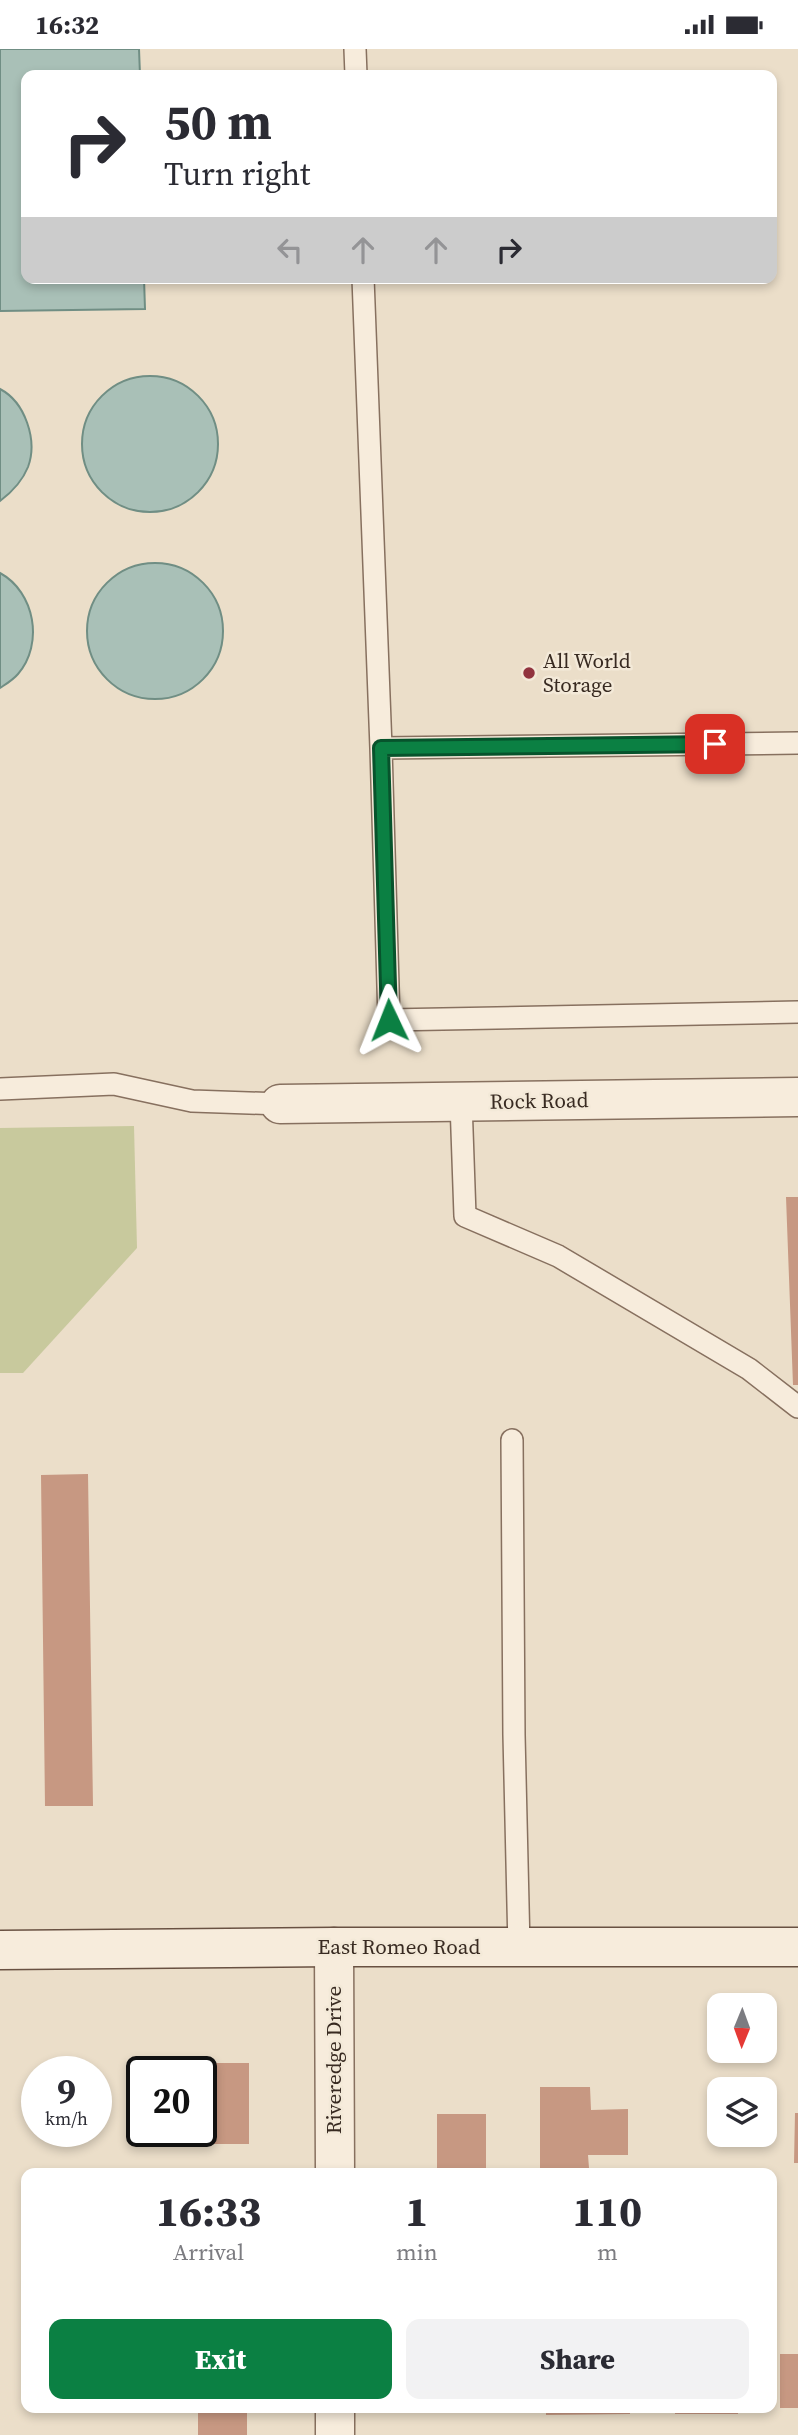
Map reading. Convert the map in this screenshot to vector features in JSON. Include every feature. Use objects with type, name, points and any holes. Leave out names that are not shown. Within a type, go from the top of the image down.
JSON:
[{"type":"main road","name":"Rock Road","points":[[280,1104],[798,1097]]},
{"type":"main road","name":"Riveredge Drive","points":[[334,1947],[335,2168]]},
{"type":"main road","name":"East Romeo Road","points":[[0,1950],[798,1947]]},
{"type":"main road","points":[[335,2413],[335,2435]]},
{"type":"lane","points":[[355,49],[356,70]]},
{"type":"lane","points":[[363,284],[389,1020],[798,1012]]},
{"type":"lane","points":[[381,748],[798,743]]},
{"type":"lane","points":[[0,1090],[114,1084],[192,1101],[280,1104]]},
{"type":"lane","points":[[461,1102],[465,1216],[558,1256],[749,1369],[798,1407]]},
{"type":"lane","points":[[512,1440],[519,1947]]},
{"type":"green space","points":[[134,1126],[137,1248],[23,1373],[0,1373],[0,1128]]},
{"type":"shaded area","points":[[0,49],[139,49],[140,70],[21,70],[21,284],[144,284],[145,309],[0,311]]},
{"type":"shaded area","points":[[150,376],[176,382],[198,396],[212,418],[218,444],[212,470],[198,492],[176,506],[150,512],[124,506],[102,492],[88,470],[82,444],[88,418],[102,396],[124,382]]},
{"type":"shaded area","points":[[0,389],[9,395],[22,412],[30,434],[31,456],[23,477],[0,501]]},
{"type":"shaded area","points":[[155,563],[181,569],[203,583],[217,605],[223,631],[217,657],[203,679],[181,693],[155,699],[129,693],[107,679],[93,657],[87,631],[93,605],[107,583],[129,569]]},
{"type":"shaded area","points":[[0,573],[12,582],[28,605],[33,634],[26,662],[16,676],[0,688]]},
{"type":"building","points":[[786,1197],[798,1197],[798,1385],[793,1385]]},
{"type":"building","points":[[88,1474],[93,1806],[45,1806],[41,1475]]},
{"type":"building","points":[[217,2063],[249,2063],[249,2144],[217,2144]]},
{"type":"building","points":[[540,2087],[590,2087],[591,2110],[628,2109],[628,2155],[588,2155],[589,2168],[540,2168]]},
{"type":"building","points":[[795,2113],[798,2113],[798,2163],[794,2163]]},
{"type":"building","points":[[437,2114],[486,2114],[486,2168],[437,2168]]},
{"type":"building","points":[[780,2354],[798,2354],[798,2408],[780,2408]]},
{"type":"building","points":[[198,2413],[247,2413],[247,2435],[198,2435]]},
{"type":"building","points":[[546,2413],[630,2413],[630,2414]]},
{"type":"building","points":[[675,2413],[738,2413],[738,2414]]},
{"type":"place","name":"All World Storage","points":[[529,673]]},
{"type":"route","points":[[389,1020],[381,748],[715,744]]}]
